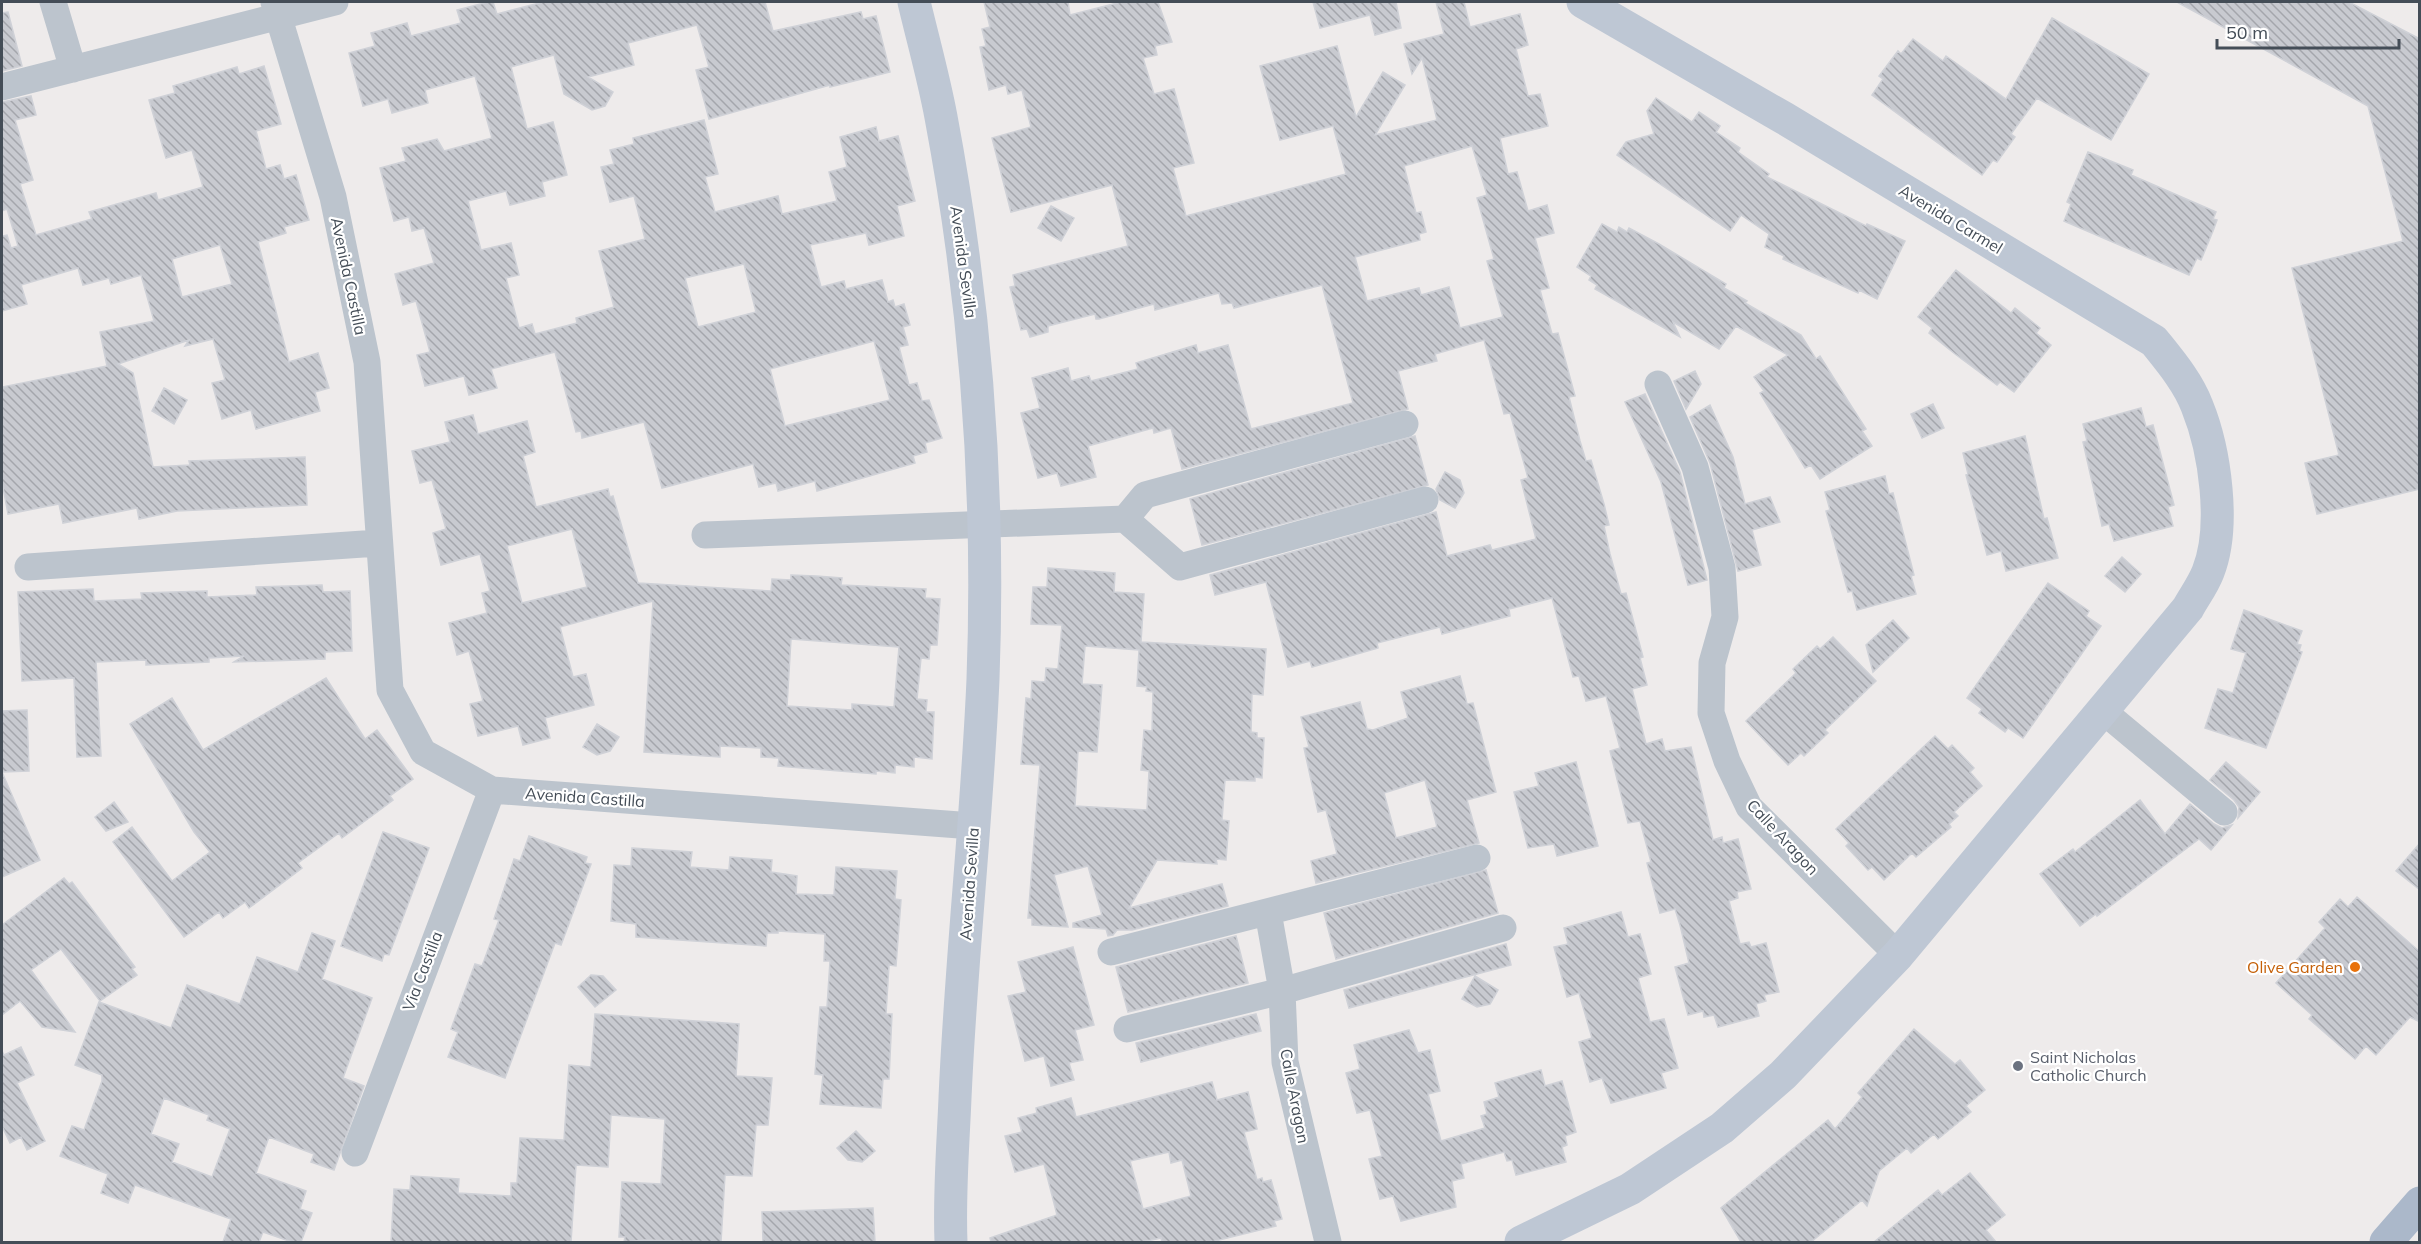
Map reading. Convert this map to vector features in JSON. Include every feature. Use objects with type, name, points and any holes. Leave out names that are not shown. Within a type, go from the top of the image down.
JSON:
[{"type":"main road","points":[[2386,1242],[2420,1203]]},
{"type":"street","points":[[53,2],[73,69]]},
{"type":"street","points":[[2,87],[73,69],[277,9],[335,2]]},
{"type":"street","name":"Avenida Sevilla","points":[[914,2],[941,114],[972,320],[981,430],[983,678],[958,1037],[950,1209],[951,1242]]},
{"type":"street","name":"Avenida Carmel","points":[[1583,2],[1784,118],[2154,341],[2176,368],[2197,404],[2209,443],[2218,516],[2208,571],[2188,608],[2103,711]]},
{"type":"street","name":"Avenida Castilla","points":[[277,9],[333,197],[367,362],[390,690],[423,752],[492,790],[973,826]]},
{"type":"street","name":"Calle Aragon","points":[[1658,384],[1695,467],[1722,568],[1725,617],[1712,663],[1711,713],[1727,761],[1749,807],[1898,955]]},
{"type":"street","points":[[1125,519],[1145,495],[1405,424]]},
{"type":"street","points":[[705,535],[1125,519],[1180,567],[1425,500]]},
{"type":"street","points":[[28,567],[378,543]]},
{"type":"street","points":[[1521,1242],[1630,1190],[1722,1128],[1783,1075],[1898,955],[2103,711],[2224,812]]},
{"type":"street","name":"Via Castilla","points":[[355,1153],[492,790]]},
{"type":"street","points":[[1111,952],[1477,858]]},
{"type":"street","name":"Calle Aragon","points":[[1268,912],[1282,992],[1285,1062],[1328,1242]]},
{"type":"street","points":[[1127,1029],[1282,992],[1503,928]]},
{"type":"building","points":[[488,2],[493,2],[497,14],[543,2],[765,2],[773,31],[861,12],[863,19],[876,16],[890,72],[830,87],[830,85],[709,119],[696,70],[709,67],[697,25],[628,43],[634,65],[588,77],[613,92],[605,106],[592,110],[564,94],[554,55],[511,67],[527,129],[553,122],[567,175],[542,182],[545,196],[510,205],[506,191],[468,201],[481,250],[511,243],[519,275],[506,278],[519,328],[532,324],[535,334],[577,323],[576,318],[614,307],[599,251],[645,239],[634,196],[610,202],[601,167],[614,164],[610,150],[634,144],[633,138],[704,120],[718,174],[705,177],[715,212],[778,196],[782,214],[837,201],[829,172],[847,167],[840,137],[876,127],[879,141],[898,136],[915,201],[897,206],[904,236],[869,245],[866,233],[810,245],[821,287],[844,281],[846,289],[882,280],[888,302],[893,300],[895,307],[904,304],[910,325],[903,327],[908,345],[899,347],[909,385],[917,383],[922,401],[929,400],[942,438],[925,443],[927,452],[913,456],[915,463],[817,491],[815,481],[778,491],[776,483],[759,487],[753,464],[662,488],[644,422],[582,438],[581,431],[576,432],[555,352],[491,369],[497,388],[469,395],[464,376],[425,386],[417,355],[430,352],[416,301],[403,305],[395,274],[434,263],[424,228],[412,231],[409,217],[394,221],[380,168],[406,161],[402,148],[437,139],[444,151],[492,138],[475,76],[425,90],[428,103],[392,113],[388,99],[363,106],[349,53],[375,46],[371,33],[407,23],[411,36],[461,23],[457,10]],"holes":[[[744,264],[756,312],[698,327],[685,278]],[[874,341],[890,400],[785,426],[770,369]]]},
{"type":"building","points":[[984,2],[1068,2],[1070,15],[1121,2],[1158,2],[1172,42],[1155,46],[1157,55],[1143,58],[1154,94],[1174,89],[1194,163],[1173,168],[1186,216],[1346,174],[1333,126],[1280,140],[1260,66],[1337,46],[1356,117],[1383,72],[1405,85],[1375,135],[1437,120],[1422,58],[1412,74],[1404,44],[1444,34],[1436,2],[1464,2],[1470,27],[1520,14],[1528,45],[1516,49],[1528,96],[1540,94],[1548,126],[1500,138],[1508,174],[1517,172],[1528,211],[1547,205],[1554,233],[1535,238],[1549,288],[1540,290],[1552,334],[1558,333],[1575,396],[1569,397],[1580,441],[1586,461],[1591,460],[1604,504],[1609,525],[1604,526],[1610,554],[1621,594],[1626,593],[1643,657],[1640,658],[1647,685],[1632,689],[1646,744],[1662,739],[1665,751],[1691,747],[1713,840],[1722,837],[1723,843],[1738,839],[1751,889],[1737,892],[1738,898],[1729,901],[1740,944],[1749,942],[1751,947],[1766,943],[1779,992],[1764,995],[1766,1001],[1756,1004],[1759,1016],[1718,1027],[1714,1015],[1704,1017],[1703,1011],[1688,1015],[1675,967],[1689,963],[1680,925],[1675,909],[1660,913],[1647,863],[1651,862],[1640,821],[1628,823],[1610,751],[1620,748],[1606,696],[1586,701],[1579,676],[1573,677],[1552,598],[1509,609],[1510,616],[1442,634],[1440,627],[1377,643],[1378,648],[1312,667],[1310,661],[1288,667],[1266,582],[1215,595],[1210,575],[1436,512],[1447,556],[1490,545],[1492,550],[1536,539],[1521,480],[1528,478],[1510,413],[1504,414],[1484,340],[1435,354],[1437,361],[1398,371],[1408,409],[1182,469],[1171,428],[1154,433],[1153,428],[1088,446],[1096,477],[1061,486],[1057,473],[1038,478],[1021,413],[1040,408],[1032,378],[1068,368],[1071,381],[1089,376],[1091,381],[1138,369],[1136,363],[1196,345],[1198,353],[1228,345],[1251,429],[1353,403],[1322,285],[1234,308],[1232,303],[1222,304],[1219,293],[1155,310],[1154,304],[1099,319],[1096,319],[1095,314],[1048,326],[1048,332],[1030,337],[1027,329],[1021,330],[1010,287],[1015,286],[1013,275],[1128,246],[1112,185],[1011,212],[992,138],[1031,127],[1022,90],[1008,94],[1006,85],[989,90],[980,47],[986,46],[982,29],[990,27]],"holes":[[[1472,146],[1487,195],[1477,198],[1494,259],[1487,261],[1503,317],[1460,328],[1449,287],[1421,295],[1419,288],[1367,301],[1355,257],[1420,240],[1419,234],[1426,232],[1421,212],[1416,213],[1404,166]]]},
{"type":"building","points":[[1313,2],[1396,2],[1401,28],[1375,35],[1370,15],[1320,28]]},
{"type":"building","points":[[2177,2],[2349,2],[2420,39],[2420,489],[2317,514],[2305,463],[2339,455],[2292,268],[2403,241],[2368,106]]},
{"type":"building","points":[[8,12],[22,66],[2,71],[2,13]]},
{"type":"building","points":[[2052,18],[2149,74],[2111,140],[2037,98],[2011,134],[2015,137],[1997,162],[1993,160],[1982,175],[1872,95],[1883,79],[1879,76],[1898,51],[1901,54],[1913,39],[1943,61],[1946,56],[2006,99]]},
{"type":"building","points":[[264,66],[281,124],[256,131],[266,169],[280,165],[284,179],[296,175],[309,220],[284,227],[286,233],[258,242],[289,362],[318,353],[329,388],[315,392],[320,411],[256,429],[251,410],[222,419],[212,383],[225,380],[213,339],[185,346],[189,340],[118,364],[133,373],[153,467],[190,465],[189,461],[305,457],[307,505],[177,511],[139,519],[137,508],[63,523],[59,504],[8,514],[2,482],[2,387],[107,366],[100,332],[154,321],[141,275],[111,284],[109,278],[83,285],[78,268],[21,285],[27,304],[2,311],[2,236],[7,235],[11,248],[18,246],[7,209],[2,211],[2,102],[31,96],[36,115],[15,120],[33,180],[20,184],[36,235],[92,219],[89,212],[156,193],[158,200],[203,187],[192,150],[166,158],[149,100],[175,93],[173,86],[237,67],[239,74]],"holes":[[[220,245],[232,284],[182,297],[172,259]]]},
{"type":"building","points":[[1656,98],[1692,122],[1699,112],[1720,126],[1716,132],[1740,148],[1738,152],[1769,174],[1767,177],[1866,226],[1867,224],[1905,241],[1877,299],[1859,290],[1858,293],[1783,259],[1784,256],[1765,247],[1769,234],[1741,215],[1730,231],[1617,155],[1626,142],[1654,134],[1647,111]]},
{"type":"building","points":[[2088,152],[2133,170],[2131,175],[2216,212],[2213,219],[2217,220],[2201,260],[2197,258],[2189,275],[2064,221],[2071,204],[2067,202]]},
{"type":"building","points":[[1051,206],[1074,218],[1061,241],[1038,228]]},
{"type":"building","points":[[1602,224],[1617,232],[1619,227],[1627,232],[1629,228],[1659,244],[1726,284],[1724,288],[1747,301],[1745,303],[1801,335],[1816,359],[1820,356],[1866,429],[1862,431],[1872,446],[1820,479],[1811,465],[1805,468],[1760,393],[1764,391],[1754,377],[1788,355],[1736,326],[1719,349],[1673,322],[1680,337],[1595,289],[1597,285],[1589,280],[1591,276],[1577,267]]},
{"type":"building","points":[[1956,270],[2011,313],[2015,308],[2040,328],[2036,333],[2051,345],[2014,392],[2000,382],[1997,385],[1955,354],[1929,333],[1932,328],[1918,317]]},
{"type":"building","points":[[1695,371],[1701,384],[1686,409],[1674,381]]},
{"type":"building","points":[[164,388],[187,400],[174,424],[152,411]]},
{"type":"building","points":[[1645,394],[1680,472],[1707,580],[1688,585],[1661,482],[1625,402]]},
{"type":"building","points":[[1933,404],[1944,428],[1922,438],[1911,414]]},
{"type":"building","points":[[1710,405],[1733,457],[1745,504],[1770,497],[1780,522],[1752,530],[1761,565],[1738,571],[1710,463],[1690,417]]},
{"type":"building","points":[[2141,408],[2146,427],[2153,425],[2174,505],[2168,507],[2173,526],[2114,541],[2109,524],[2102,526],[2083,442],[2087,441],[2083,424]]},
{"type":"building","points":[[473,415],[478,434],[527,421],[535,452],[523,456],[536,507],[608,489],[610,497],[613,496],[638,583],[771,591],[772,579],[791,580],[791,575],[842,578],[841,585],[926,589],[925,598],[940,599],[937,645],[930,645],[929,659],[921,658],[917,699],[927,700],[926,712],[934,712],[932,759],[914,757],[914,767],[895,765],[895,773],[876,771],[876,774],[778,766],[779,758],[761,757],[761,748],[720,746],[720,757],[644,752],[653,601],[560,627],[573,677],[586,674],[594,705],[545,718],[550,738],[523,745],[518,726],[478,736],[470,704],[483,701],[469,651],[457,655],[449,623],[487,613],[482,593],[490,591],[480,554],[441,565],[433,533],[446,529],[432,480],[420,483],[412,451],[450,442],[445,422]],"holes":[[[572,529],[587,587],[522,603],[507,546]],[[791,639],[899,647],[894,707],[852,704],[852,710],[787,706]]]},
{"type":"building","points":[[1415,436],[1428,485],[1202,545],[1190,499]]},
{"type":"building","points":[[2025,436],[2044,519],[2047,518],[2058,558],[2006,571],[2001,551],[1987,555],[1966,475],[1968,474],[1963,453]]},
{"type":"building","points":[[1445,472],[1460,480],[1464,493],[1455,508],[1440,500],[1436,489]]},
{"type":"building","points":[[1885,476],[1889,494],[1893,493],[1914,575],[1911,576],[1916,594],[1857,610],[1852,591],[1848,592],[1826,511],[1830,510],[1825,492]]},
{"type":"building","points":[[2122,557],[2141,574],[2125,592],[2105,576]]},
{"type":"building","points":[[1048,568],[1115,573],[1114,592],[1144,594],[1141,642],[1266,649],[1263,695],[1252,694],[1251,732],[1257,733],[1257,738],[1264,738],[1262,778],[1255,777],[1255,781],[1225,780],[1222,820],[1229,821],[1226,860],[1216,859],[1217,864],[1157,860],[1129,908],[1222,884],[1228,906],[1132,930],[1117,930],[1113,935],[1108,936],[1106,929],[1073,927],[1073,923],[1102,915],[1088,866],[1054,875],[1068,927],[1032,925],[1032,918],[1028,918],[1040,765],[1021,764],[1026,698],[1031,699],[1032,681],[1045,682],[1046,668],[1058,669],[1062,625],[1031,624],[1033,587],[1047,587]],"holes":[[[1085,646],[1139,650],[1137,686],[1147,687],[1146,691],[1153,692],[1152,731],[1144,730],[1141,770],[1149,771],[1147,810],[1075,806],[1078,751],[1097,752],[1102,685],[1082,684]]]},
{"type":"building","points":[[2048,583],[2089,611],[2086,616],[2101,626],[2023,738],[2008,728],[2005,732],[1979,713],[1982,709],[1967,698]]},
{"type":"building","points":[[322,585],[323,592],[350,591],[352,651],[325,652],[325,659],[234,662],[244,656],[209,658],[209,662],[146,665],[146,660],[96,662],[101,756],[77,757],[74,678],[22,681],[18,592],[93,589],[94,601],[142,599],[141,593],[207,591],[207,597],[257,595],[256,587]]},
{"type":"building","points":[[2244,610],[2302,631],[2297,644],[2301,645],[2299,651],[2302,652],[2266,748],[2205,728],[2218,689],[2233,693],[2246,653],[2231,649]]},
{"type":"building","points":[[1893,620],[1909,638],[1873,672],[1866,645]]},
{"type":"building","points":[[1833,637],[1876,681],[1825,730],[1828,733],[1804,756],[1801,753],[1788,765],[1746,721],[1796,673],[1793,669],[1817,646],[1820,649]]},
{"type":"building","points":[[1460,676],[1467,704],[1473,703],[1496,792],[1467,800],[1479,843],[1316,883],[1311,861],[1337,854],[1326,810],[1318,812],[1304,748],[1309,747],[1301,717],[1360,702],[1367,729],[1373,730],[1408,718],[1401,692]],"holes":[[[1425,780],[1437,827],[1396,838],[1384,793]]]},
{"type":"building","points":[[326,678],[365,739],[377,730],[413,779],[390,796],[393,800],[342,838],[339,833],[298,863],[302,868],[249,908],[245,902],[223,918],[219,912],[184,937],[113,842],[132,827],[172,881],[210,852],[194,832],[130,724],[172,698],[203,750]]},
{"type":"building","points":[[27,710],[29,771],[2,772],[2,711]]},
{"type":"building","points":[[597,724],[619,737],[610,751],[597,755],[583,747]]},
{"type":"building","points":[[1935,736],[1948,749],[1952,745],[1974,768],[1970,772],[1982,786],[1954,812],[1958,816],[1949,824],[1951,827],[1916,857],[1912,853],[1884,880],[1872,867],[1868,870],[1846,846],[1849,843],[1836,829]]},
{"type":"building","points":[[1576,762],[1598,846],[1557,856],[1554,844],[1528,848],[1514,792],[1539,786],[1535,773]]},
{"type":"building","points":[[2226,762],[2260,792],[2238,818],[2239,807],[2234,800],[2210,780]]},
{"type":"building","points":[[2,772],[40,860],[2,877]]},
{"type":"building","points":[[2140,800],[2165,834],[2190,804],[2222,828],[2232,825],[2211,850],[2199,839],[2097,916],[2096,914],[2080,926],[2040,874],[2073,849],[2075,852]]},
{"type":"building","points":[[114,802],[128,822],[106,831],[95,817]]},
{"type":"building","points":[[383,832],[429,848],[389,955],[384,954],[382,961],[341,946]]},
{"type":"building","points":[[529,836],[587,857],[585,863],[591,864],[561,945],[555,943],[505,1078],[448,1057],[458,1032],[451,1029],[475,964],[482,966],[499,920],[494,919],[514,859],[520,861]]},
{"type":"building","points":[[2420,843],[2420,890],[2396,871]]},
{"type":"building","points":[[632,848],[692,852],[690,867],[729,870],[730,857],[772,860],[771,872],[797,876],[796,894],[834,895],[836,867],[897,871],[895,899],[901,900],[896,966],[889,965],[886,1014],[892,1014],[889,1079],[883,1079],[881,1108],[820,1104],[823,1075],[815,1074],[820,1007],[827,1007],[830,961],[824,961],[825,934],[778,931],[778,933],[767,933],[766,946],[636,937],[636,924],[611,921],[614,865],[631,866]]},
{"type":"building","points":[[1486,870],[1498,913],[1336,959],[1324,913]]},
{"type":"building","points":[[64,878],[69,884],[72,882],[135,967],[132,969],[137,975],[100,1001],[61,949],[31,970],[75,1032],[42,1027],[20,1001],[2,1015],[2,925]]},
{"type":"building","name":"Olive Garden","points":[[2357,897],[2420,952],[2420,1022],[2410,1017],[2376,1055],[2366,1046],[2355,1059],[2309,1019],[2312,1015],[2276,983],[2325,928],[2319,922],[2340,899],[2348,907]]},
{"type":"building","points":[[1621,912],[1628,937],[1640,934],[1651,974],[1638,978],[1650,1022],[1664,1019],[1678,1068],[1661,1073],[1666,1088],[1611,1103],[1602,1078],[1590,1082],[1579,1042],[1592,1038],[1579,993],[1567,997],[1554,947],[1568,944],[1564,928]]},
{"type":"building","points":[[312,933],[335,941],[322,979],[372,998],[343,1078],[364,1086],[334,1170],[311,1162],[314,1154],[269,1137],[256,1173],[306,1191],[300,1209],[312,1213],[301,1242],[292,1242],[263,1232],[259,1242],[223,1242],[231,1219],[135,1185],[128,1203],[101,1193],[108,1174],[60,1156],[72,1126],[84,1130],[102,1081],[102,1075],[75,1065],[99,1002],[171,1028],[187,985],[240,1004],[257,957],[298,972]],"holes":[[[164,1098],[209,1115],[207,1120],[230,1129],[212,1177],[172,1162],[179,1144],[151,1134]]]},
{"type":"building","points":[[1236,936],[1248,983],[1128,1012],[1116,967]]},
{"type":"building","points":[[1506,944],[1511,965],[1349,1008],[1344,990]]},
{"type":"building","points":[[1073,947],[1094,1025],[1075,1030],[1083,1060],[1069,1063],[1074,1080],[1051,1086],[1044,1056],[1025,1061],[1008,996],[1026,992],[1018,962]]},
{"type":"building","points":[[591,975],[603,976],[616,990],[595,1007],[578,987]]},
{"type":"building","points":[[1475,976],[1498,990],[1490,1004],[1477,1007],[1462,999]]},
{"type":"building","points":[[595,1014],[739,1024],[736,1076],[772,1078],[768,1125],[756,1125],[752,1176],[725,1175],[721,1242],[645,1240],[624,1242],[625,1237],[619,1237],[622,1182],[661,1184],[665,1119],[611,1115],[608,1167],[576,1165],[571,1242],[391,1242],[394,1189],[410,1190],[411,1176],[459,1179],[458,1193],[511,1196],[511,1183],[517,1183],[520,1138],[564,1140],[569,1065],[591,1067]]},
{"type":"building","points":[[1256,1014],[1261,1031],[1141,1062],[1136,1043]]},
{"type":"building","points":[[1914,1029],[1955,1064],[1960,1060],[1985,1090],[1966,1106],[1971,1112],[1938,1139],[1934,1134],[1911,1153],[1907,1148],[1879,1171],[1867,1206],[1862,1200],[1811,1242],[1741,1242],[1721,1208],[1828,1120],[1835,1129],[1862,1097],[1858,1093]]},
{"type":"building","points":[[1409,1030],[1418,1053],[1430,1050],[1440,1091],[1428,1094],[1441,1141],[1485,1128],[1481,1116],[1487,1114],[1484,1102],[1499,1097],[1495,1083],[1541,1070],[1545,1086],[1562,1081],[1576,1132],[1565,1136],[1567,1145],[1562,1147],[1566,1162],[1516,1175],[1512,1160],[1507,1161],[1504,1152],[1461,1164],[1464,1178],[1452,1181],[1456,1207],[1401,1221],[1393,1196],[1380,1199],[1369,1159],[1382,1156],[1370,1110],[1357,1113],[1346,1073],[1360,1069],[1354,1045]]},
{"type":"building","points":[[21,1047],[34,1075],[17,1083],[45,1141],[27,1150],[21,1137],[10,1143],[2,1126],[2,1051],[4,1055]]},
{"type":"building","points":[[1212,1082],[1217,1100],[1248,1092],[1257,1129],[1244,1132],[1257,1180],[1262,1178],[1263,1182],[1271,1180],[1282,1219],[1274,1221],[1276,1226],[1211,1242],[1162,1242],[1161,1238],[1142,1242],[991,1242],[990,1238],[1057,1215],[1044,1164],[1015,1172],[1005,1136],[1022,1132],[1018,1118],[1037,1113],[1036,1108],[1071,1098],[1076,1117]],"holes":[[[1169,1152],[1171,1163],[1182,1160],[1191,1196],[1143,1209],[1130,1161]]]},
{"type":"building","points":[[856,1131],[875,1151],[862,1162],[848,1160],[837,1148]]},
{"type":"building","points":[[1970,1173],[2005,1215],[1986,1230],[1996,1242],[1874,1242],[1938,1190],[1942,1195]]},
{"type":"building","points":[[873,1208],[875,1242],[763,1242],[762,1212]]},
{"type":"place","name":"Olive Garden","points":[[2355,967]]},
{"type":"place","name":"Saint Nicholas Catholic Church","points":[[2018,1066]]}]
